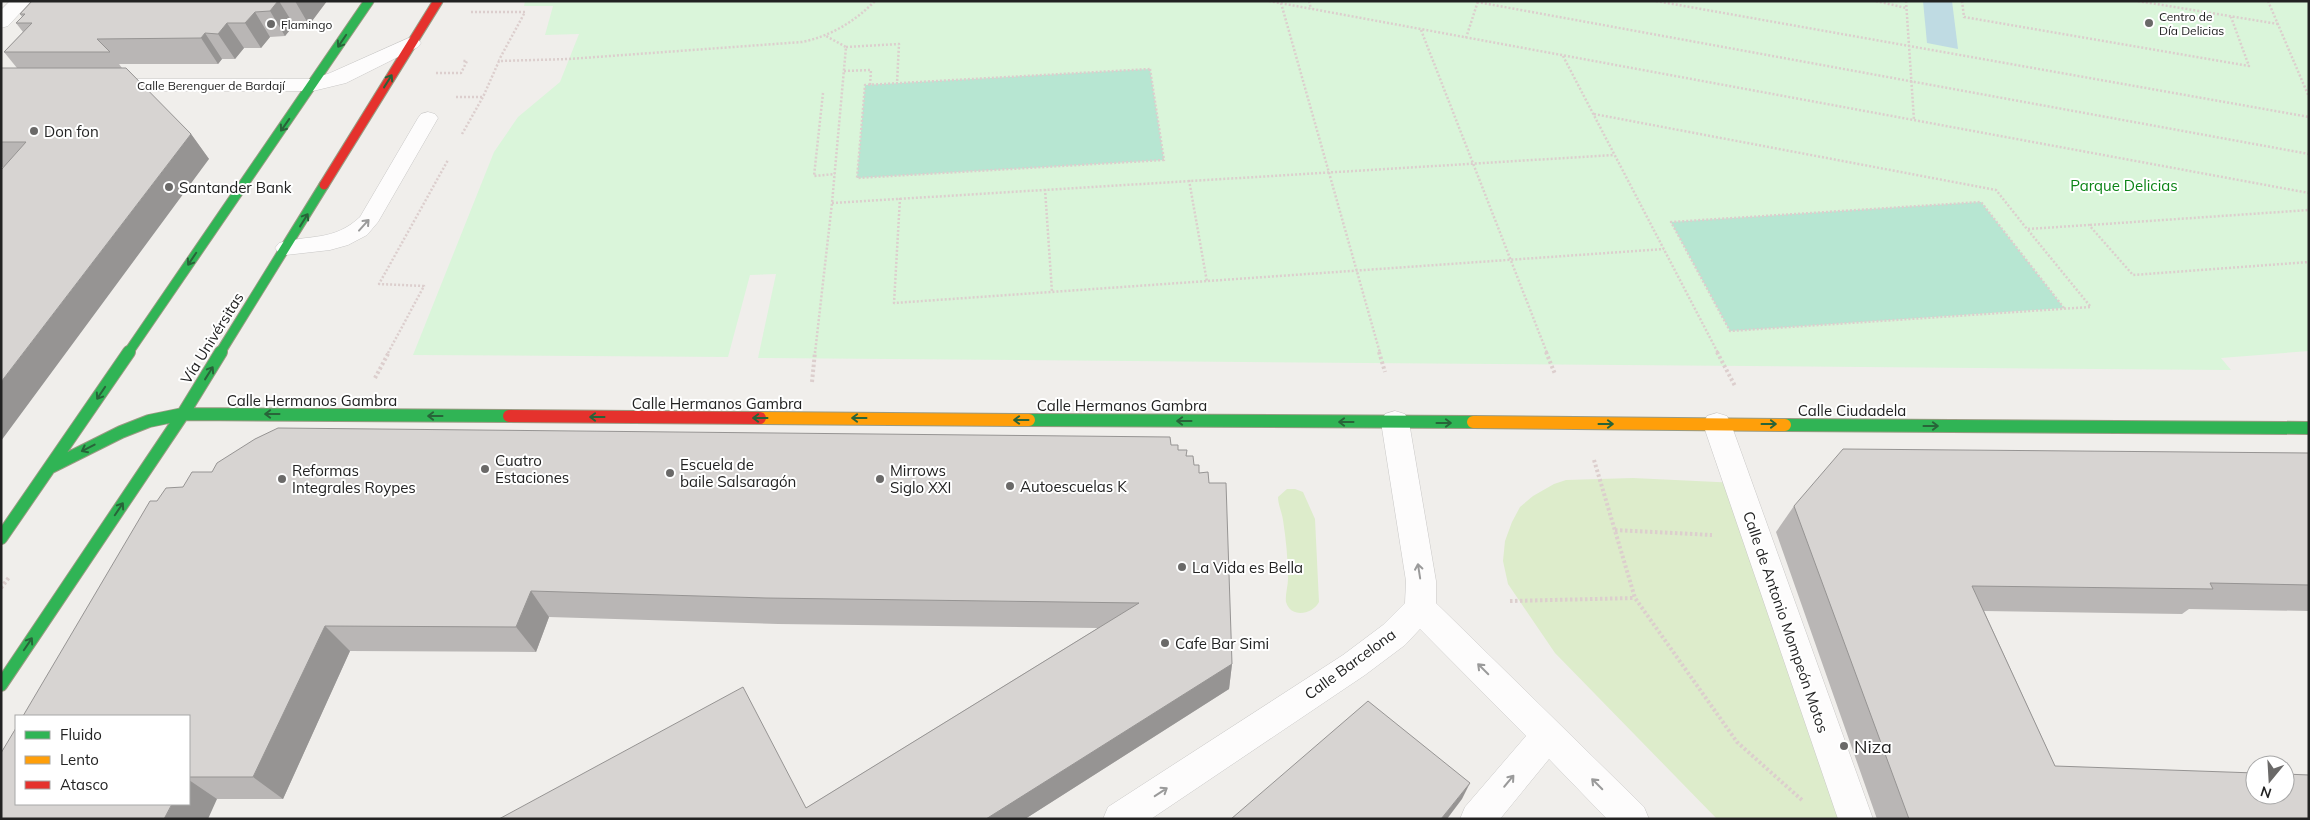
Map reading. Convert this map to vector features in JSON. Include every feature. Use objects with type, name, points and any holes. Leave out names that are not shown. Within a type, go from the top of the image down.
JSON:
[{"type":"street","points":[[1,22],[22,1]]},
{"type":"street","points":[[1,538],[51,468],[369,1]]},
{"type":"street","name":"Vía Univérsitas","points":[[1,685],[183,414],[438,1]]},
{"type":"street","name":"Calle Berenguer de Bardají","points":[[81,85],[313,85],[338,78],[411,43]]},
{"type":"street","name":"Calle Hermanos Gambra","points":[[51,468],[121,432],[149,421],[183,414],[1395,422]]},
{"type":"street","points":[[1395,422],[1421,581],[1420,608],[1632,819]]},
{"type":"street","name":"Calle Ciudadela","points":[[1395,422],[2309,428]]},
{"type":"street","name":"Calle de Antonio Mompeón Motos","points":[[1717,424],[1856,819]]},
{"type":"street","name":"Calle Barcelona","points":[[1120,819],[1354,665],[1394,634],[1420,608]]},
{"type":"street","points":[[1477,819],[1548,735]]},
{"type":"lane","points":[[286,248],[326,245],[359,232],[368,222],[428,118]]},
{"type":"path","points":[[498,61],[569,60],[802,42],[825,36],[851,24],[875,1]]},
{"type":"path","points":[[1269,1],[2309,193]]},
{"type":"path","points":[[1309,1],[1311,9]]},
{"type":"path","points":[[1466,38],[1478,1],[2309,154]]},
{"type":"path","points":[[1656,1],[2309,117]]},
{"type":"path","points":[[1876,1],[1906,8]]},
{"type":"path","points":[[1906,1],[1914,120]]},
{"type":"path","points":[[1962,1],[1964,17],[2249,66],[2231,16]]},
{"type":"path","points":[[2138,1],[2278,24]]},
{"type":"path","points":[[2268,1],[2309,97]]},
{"type":"path","points":[[1281,3],[1385,372]]},
{"type":"path","points":[[432,12],[524,12],[498,61],[483,97],[459,140]]},
{"type":"path","points":[[1420,30],[1555,374]]},
{"type":"path","points":[[825,36],[846,47],[899,44],[897,84]]},
{"type":"path","points":[[808,418],[835,174],[846,47]]},
{"type":"path","points":[[1563,56],[1733,383]]},
{"type":"path","points":[[436,73],[461,73],[468,61],[464,61]]},
{"type":"path","points":[[1150,69],[1164,160],[857,178],[865,85],[897,84],[1150,69]]},
{"type":"path","points":[[844,71],[870,70],[870,85]]},
{"type":"path","points":[[823,93],[814,176],[835,174]]},
{"type":"path","points":[[1594,114],[1996,190],[2090,307],[1730,332],[1671,222],[1981,202],[2064,308]]},
{"type":"path","points":[[832,203],[1614,155]]},
{"type":"path","points":[[355,415],[424,286],[379,284],[450,156]]},
{"type":"path","points":[[1189,180],[1208,282]]},
{"type":"path","points":[[1045,189],[1052,292]]},
{"type":"path","points":[[900,198],[894,303],[1664,249]]},
{"type":"path","points":[[2027,229],[2309,210]]},
{"type":"path","points":[[2089,225],[2134,275],[2309,262]]},
{"type":"path","points":[[1592,452],[1635,598],[1738,742],[1808,806]]},
{"type":"path","points":[[1615,530],[1756,537]]},
{"type":"path","points":[[1510,601],[1635,598]]},
{"type":"green space","name":"Parque Delicias","points":[[525,1],[2309,1],[2309,351],[2221,358],[2231,370],[758,358],[776,274],[750,275],[728,357],[413,355],[494,152],[518,117],[560,82],[579,34],[545,35],[553,6],[524,6]]},
{"type":"green space","points":[[1150,69],[1164,160],[857,178],[865,85]]},
{"type":"green space","points":[[1981,202],[2064,308],[1730,331],[1671,222]]},
{"type":"green space","points":[[1633,478],[1738,483],[1856,819],[1717,819],[1555,653],[1508,584],[1503,561],[1505,541],[1520,507],[1533,496],[1554,484],[1566,480]]},
{"type":"green space","points":[[1287,489],[1303,492],[1315,519],[1319,602],[1312,609],[1302,613],[1292,611],[1286,602],[1288,579],[1286,542],[1278,497]]},
{"type":"water","points":[[1923,1],[1952,1],[1958,49],[1927,43]]},
{"type":"building","points":[[32,1],[278,1],[270,11],[255,12],[245,23],[227,23],[218,34],[205,33],[201,38],[97,39],[110,52],[4,52],[32,23],[16,23],[25,14],[20,14]]},
{"type":"building","points":[[1,68],[126,68],[191,134],[1,382],[1,170],[26,142],[1,142]]},
{"type":"building","points":[[278,428],[1170,437],[1171,445],[1178,445],[1178,450],[1187,450],[1186,456],[1193,456],[1194,465],[1199,465],[1199,473],[1208,472],[1209,483],[1226,483],[1232,664],[986,819],[499,819],[743,687],[806,808],[1139,603],[766,598],[531,591],[516,627],[325,626],[253,777],[190,777],[190,715],[24,715],[150,501],[157,501],[166,488],[183,487],[192,472],[212,472],[217,463],[255,439]]},
{"type":"building","points":[[1843,449],[2309,453],[2309,585],[2210,583],[2213,589],[1972,586],[2055,766],[2245,773],[2245,805],[2295,805],[2295,774],[2309,775],[2309,819],[1909,819],[1794,506]]},
{"type":"building","points":[[1368,701],[1470,783],[1441,819],[1231,819]]},
{"type":"building","points":[[15,730],[15,805],[171,805],[164,819],[1,819],[1,753]]},
{"type":"traffic: fast","points":[[1,538],[369,1]]},
{"type":"traffic: fast","points":[[1,685],[183,414],[324,185]]},
{"type":"traffic: fast","points":[[51,467],[121,432],[149,421],[183,414],[509,416]]},
{"type":"traffic: fast","points":[[1029,420],[1473,422]]},
{"type":"traffic: fast","points":[[1785,425],[2309,428]]},
{"type":"traffic: slow","points":[[760,418],[1029,420]]},
{"type":"traffic: slow","points":[[1473,422],[1785,425]]},
{"type":"traffic: jam","points":[[324,185],[438,1]]},
{"type":"traffic: jam","points":[[509,416],[760,418]]},
{"type":"place","name":"Centro de Día Delicias","points":[[2149,23]]},
{"type":"place","name":"Flamingo","points":[[271,24]]},
{"type":"place","name":"Don fon","points":[[34,131]]},
{"type":"place","name":"Santander Bank","points":[[169,187]]},
{"type":"place","name":"Cuatro Estaciones","points":[[485,469]]},
{"type":"place","name":"Escuela de baile Salsaragón","points":[[670,473]]},
{"type":"place","name":"Reformas Integrales Roypes","points":[[282,479]]},
{"type":"place","name":"Mirrows Siglo XXI","points":[[880,479]]},
{"type":"place","name":"Autoescuelas K","points":[[1010,486]]},
{"type":"place","name":"La Vida es Bella","points":[[1182,567]]},
{"type":"place","name":"Cafe Bar Simi","points":[[1165,643]]},
{"type":"place","name":"Niza","points":[[1844,746]]}]
